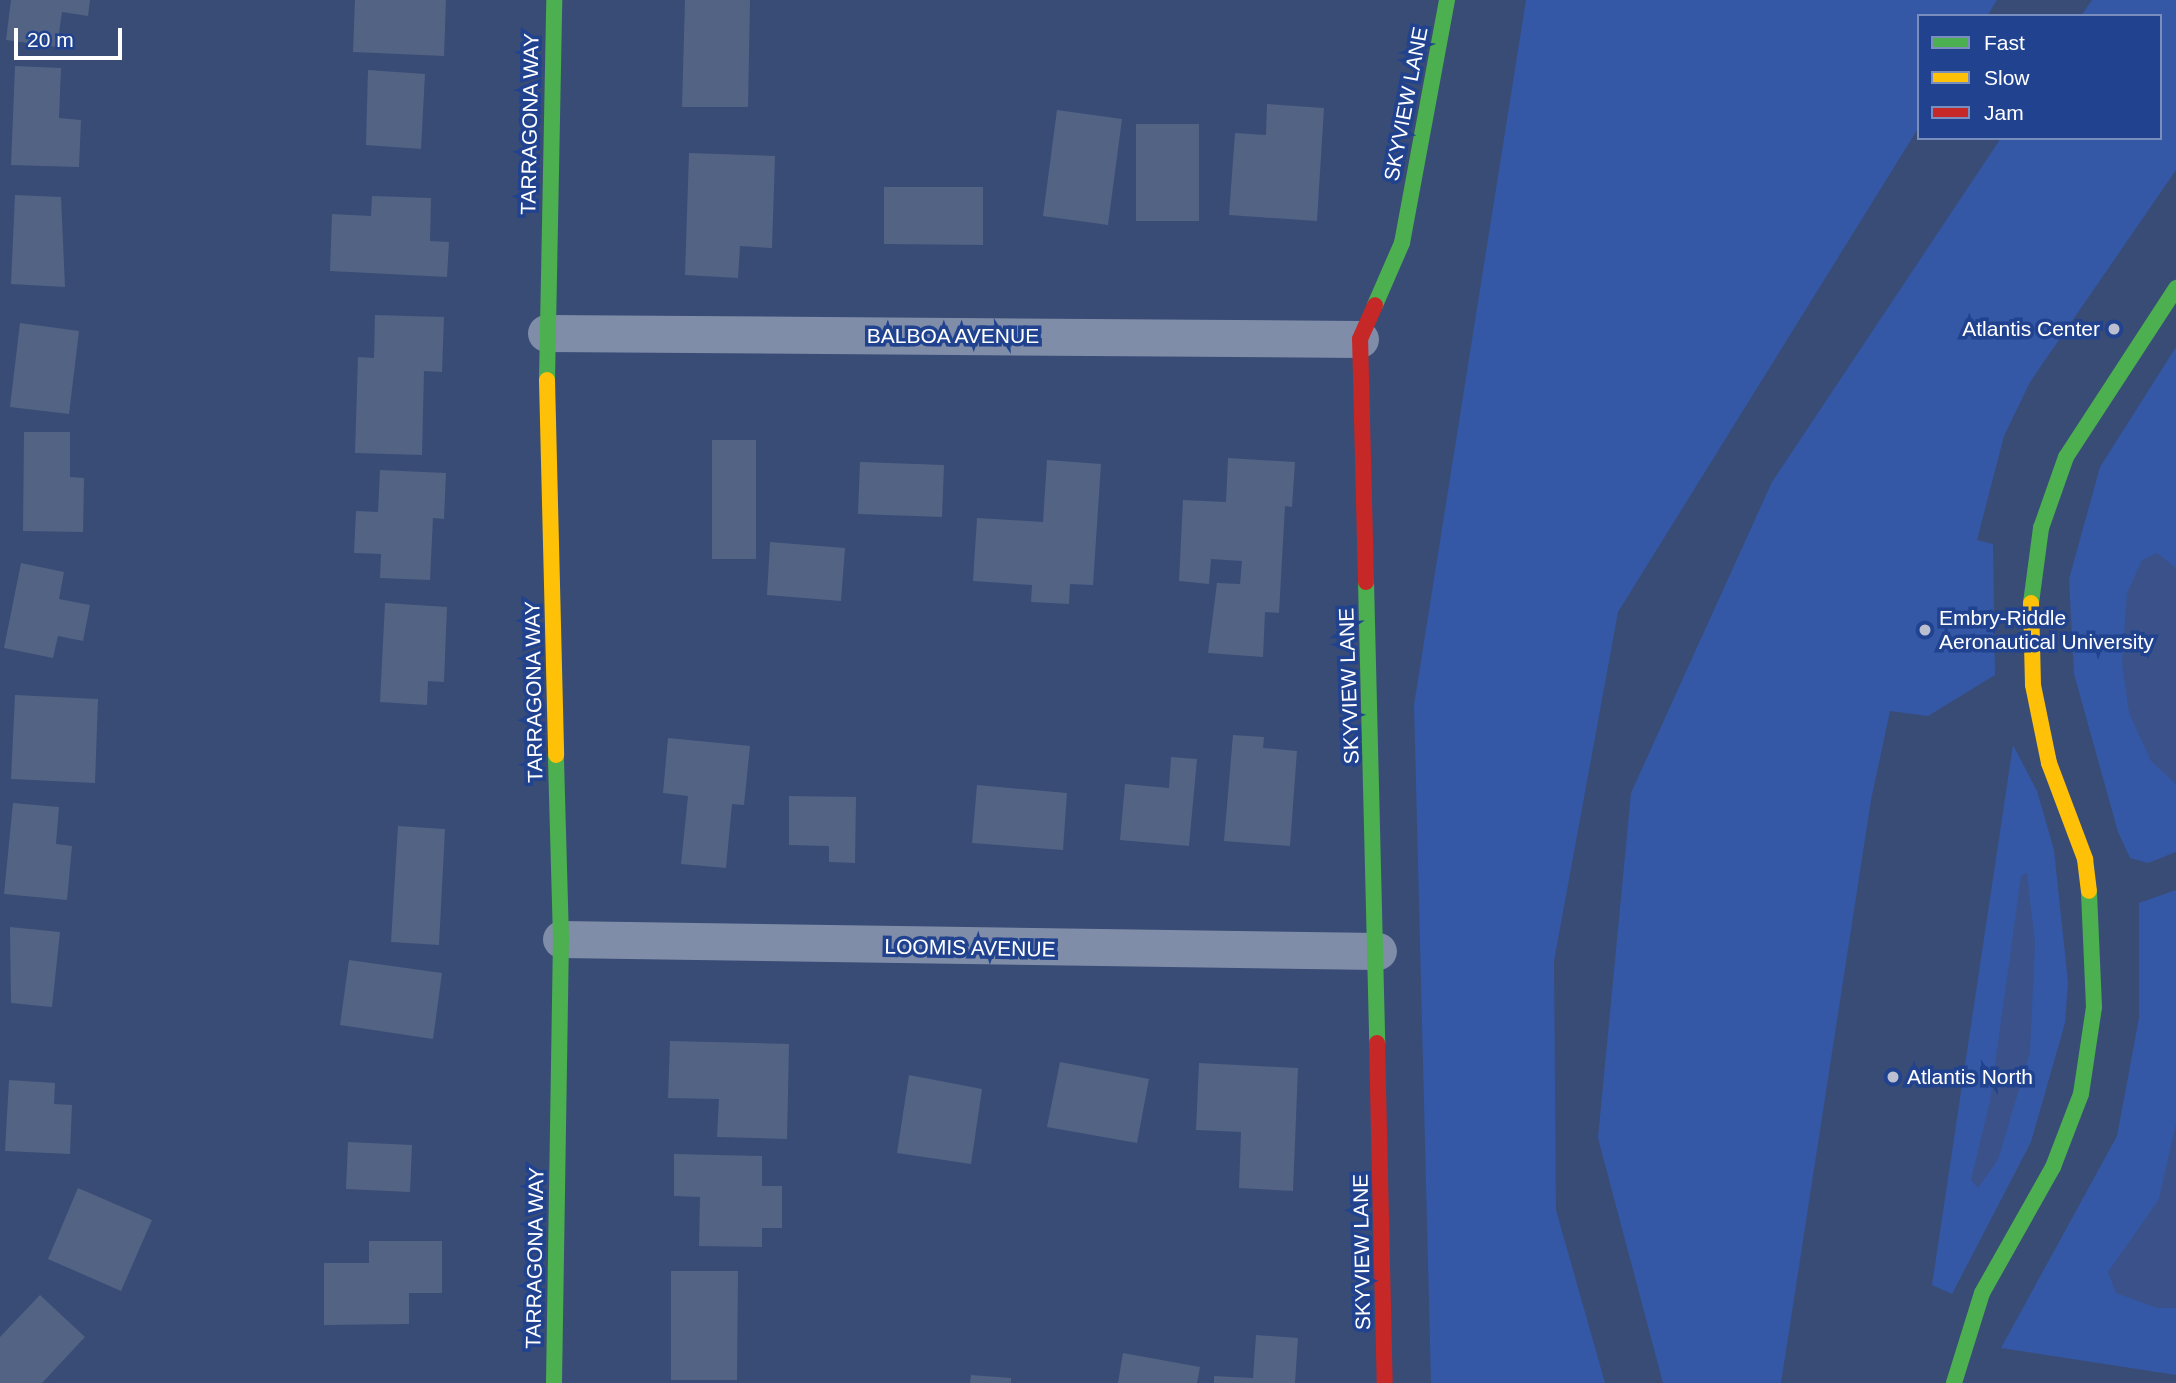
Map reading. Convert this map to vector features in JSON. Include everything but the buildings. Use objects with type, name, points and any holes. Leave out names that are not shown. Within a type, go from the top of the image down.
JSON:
[{"type":"street","name":"TARRAGONA WAY","points":[[554,0],[546,333],[561,939],[554,1383]]},
{"type":"street","name":"SKYVIEW LANE","points":[[1385,1383],[1378,951],[1360,339],[1402,243],[1447,0]]},
{"type":"street","points":[[1954,1383],[1982,1293],[2053,1167],[2081,1094],[2094,1007],[2094,926],[2085,859],[2049,763],[2033,685],[2031,606],[2041,528],[2066,457],[2176,288]]},
{"type":"street","name":"BALBOA AVENUE","points":[[546,333],[1360,339]]},
{"type":"street","name":"LOOMIS AVENUE","points":[[561,939],[1378,951]]},
{"type":"shaded area","points":[[1526,0],[1997,0],[1988,14],[1917,14],[1917,130],[1618,612],[1554,961],[1556,1210],[1605,1383],[1431,1383],[1414,705]]},
{"type":"shaded area","points":[[2092,0],[2176,0],[2176,170],[2030,382],[2004,436],[1977,540],[1993,544],[1995,675],[1928,716],[1890,711],[1871,800],[1781,1383],[1663,1383],[1598,1138],[1631,793],[1772,482],[2000,140],[2162,140],[2162,14],[2082,14]]},
{"type":"shaded area","points":[[2176,347],[2176,852],[2148,863],[2130,858],[2118,832],[2074,674],[2069,579],[2100,467]]},
{"type":"shaded area","points":[[2157,553],[2176,568],[2176,784],[2151,761],[2129,713],[2122,663],[2127,593],[2142,560]]},
{"type":"shaded area","points":[[2013,745],[2037,791],[2054,850],[2068,982],[2065,1023],[2031,1142],[1952,1294],[1932,1285]]},
{"type":"shaded area","points":[[2027,873],[2035,943],[2030,1052],[1998,1160],[1978,1188],[1971,1180],[1990,1101],[2021,876]]},
{"type":"shaded area","points":[[2176,890],[2176,1375],[2001,1348],[2117,1136],[2139,1018],[2139,903]]},
{"type":"shaded area","points":[[2176,1123],[2176,1308],[2157,1308],[2116,1293],[2108,1272],[2159,1199]]},
{"type":"traffic: fast","points":[[547,380],[554,0]]},
{"type":"traffic: fast","points":[[1375,305],[1402,243],[1447,0]]},
{"type":"traffic: fast","points":[[2031,603],[2041,528],[2066,457],[2176,288]]},
{"type":"traffic: fast","points":[[1366,582],[1377,1043]]},
{"type":"traffic: fast","points":[[554,1383],[561,939],[556,755]]},
{"type":"traffic: fast","points":[[1954,1383],[1982,1293],[2053,1167],[2081,1094],[2094,1007],[2089,891]]},
{"type":"traffic: slow","points":[[547,380],[556,755]]},
{"type":"traffic: slow","points":[[2031,603],[2033,685],[2049,763],[2085,859],[2089,891]]},
{"type":"traffic: jam","points":[[1366,582],[1360,339],[1375,305]]},
{"type":"traffic: jam","points":[[1377,1043],[1385,1383]]},
{"type":"place","name":"Atlantis Center","points":[[2114,329]]},
{"type":"place","name":"Embry-Riddle Aeronautical University","points":[[1925,630]]},
{"type":"place","name":"Atlantis North","points":[[1893,1077]]}]
